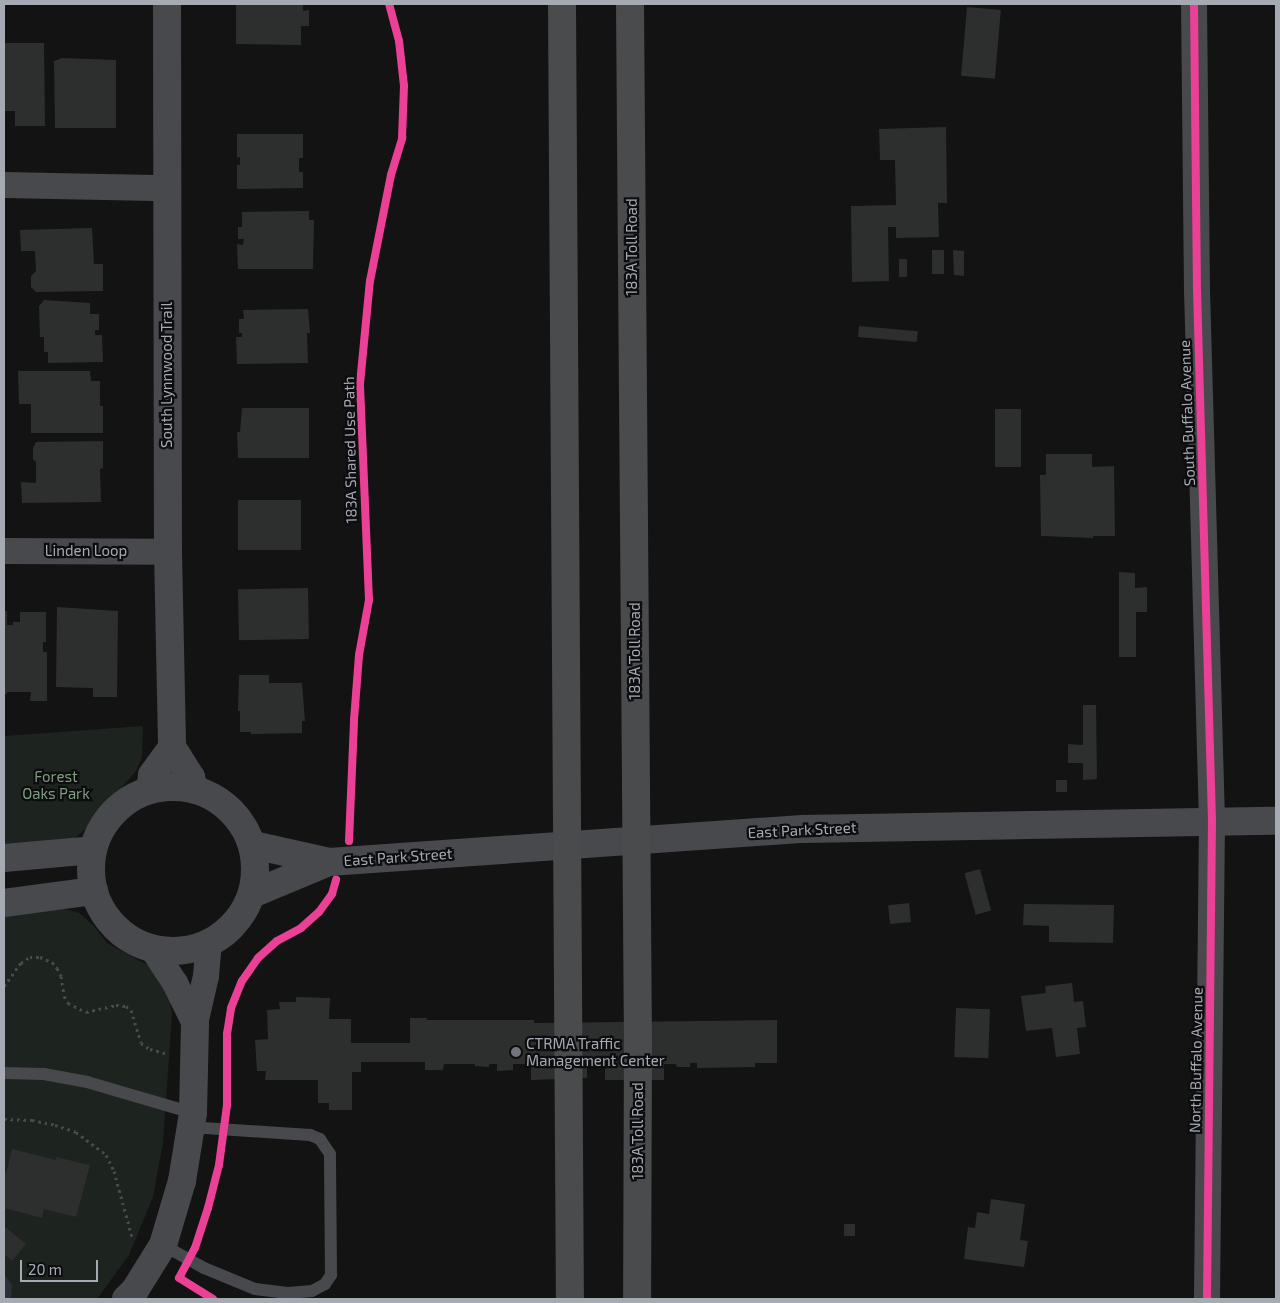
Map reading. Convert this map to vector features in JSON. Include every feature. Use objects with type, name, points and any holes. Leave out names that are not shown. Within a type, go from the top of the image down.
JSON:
[{"type":"highway","points":[[562,4],[570,1299]]},
{"type":"highway","name":"183A Toll Road","points":[[630,4],[638,1038],[637,1299]]},
{"type":"street","name":"South Lynnwood Trail","points":[[167,4],[168,552],[172,747]]},
{"type":"street","name":"South Buffalo Avenue","points":[[1194,4],[1197,290],[1212,821]]},
{"type":"street","points":[[4,185],[167,188]]},
{"type":"street","name":"Linden Loop","points":[[4,551],[168,552]]},
{"type":"street","points":[[150,790],[152,775],[172,747],[191,778],[194,790]]},
{"type":"street","points":[[172,787],[194,790],[213,798],[231,810],[244,826],[252,845],[256,870],[252,894],[242,914],[228,931],[209,943],[181,951],[152,948],[133,940],[116,928],[102,910],[94,891],[91,870],[93,850],[101,830],[113,813],[130,799],[150,790],[172,787]]},
{"type":"street","name":"East Park Street","points":[[252,894],[329,862],[359,859],[803,829],[1276,820]]},
{"type":"street","name":"North Buffalo Avenue","points":[[1207,1299],[1212,821]]},
{"type":"street","name":"East Park Street","points":[[252,845],[329,862]]},
{"type":"street","points":[[4,858],[93,850]]},
{"type":"street","points":[[4,903],[94,891]]},
{"type":"street","points":[[136,1296],[162,1245],[182,1181],[192,1120],[195,1024],[206,976],[209,943]]},
{"type":"street","points":[[152,948],[176,983],[195,1024]]},
{"type":"lane","points":[[4,1074],[44,1074],[87,1082],[192,1120],[310,1135],[320,1139],[330,1154],[331,1276],[325,1284],[312,1291],[288,1293],[255,1288],[204,1268],[162,1245]]},
{"type":"path","points":[[4,986],[21,962],[30,958],[40,957],[52,962],[57,968],[61,976],[64,996],[68,1003],[76,1009],[86,1012],[116,1005],[126,1006],[131,1010],[141,1044],[150,1049],[165,1053]]},
{"type":"path","points":[[4,1119],[32,1120],[55,1124],[76,1132],[106,1155],[114,1171],[132,1237]]},
{"type":"green space","name":"Forest Oaks Park","points":[[143,726],[142,757],[136,771],[89,826],[75,838],[4,848],[4,736]]},
{"type":"green space","points":[[50,905],[79,913],[93,925],[107,943],[151,967],[168,989],[172,1015],[163,1143],[153,1197],[129,1255],[97,1299],[4,1299],[4,914]]},
{"type":"shaded area","points":[[4,1274],[12,1285],[11,1299],[4,1299]]},
{"type":"building","points":[[236,4],[303,4],[303,11],[309,10],[309,26],[301,26],[301,45],[236,44]]},
{"type":"building","points":[[967,7],[1001,10],[995,79],[961,76]]},
{"type":"building","points":[[4,43],[44,43],[45,126],[15,126],[15,111],[4,111]]},
{"type":"building","points":[[62,58],[116,60],[116,128],[55,128],[54,61]]},
{"type":"building","points":[[946,127],[947,203],[938,203],[939,237],[896,238],[896,227],[888,227],[889,281],[852,282],[851,206],[896,205],[895,160],[880,160],[879,129]]},
{"type":"building","points":[[237,134],[303,134],[303,158],[299,158],[299,172],[303,172],[303,188],[237,189],[237,165],[240,165],[240,157],[237,158]]},
{"type":"building","points":[[309,211],[309,220],[314,220],[313,269],[238,269],[237,244],[243,245],[244,239],[238,239],[238,227],[242,227],[242,212]]},
{"type":"building","points":[[92,228],[94,264],[103,264],[103,291],[36,292],[31,287],[31,276],[36,271],[35,251],[21,251],[20,230]]},
{"type":"building","points":[[932,250],[944,250],[944,274],[932,274]]},
{"type":"building","points":[[953,250],[964,251],[964,276],[954,275]]},
{"type":"building","points":[[899,259],[907,259],[907,277],[899,277]]},
{"type":"building","points":[[44,300],[90,303],[90,314],[99,314],[99,330],[95,330],[95,335],[102,335],[103,362],[48,363],[48,352],[44,352],[44,337],[40,337],[39,306]]},
{"type":"building","points":[[308,309],[310,333],[307,333],[308,363],[237,364],[236,337],[242,337],[242,333],[239,333],[239,319],[244,319],[243,310]]},
{"type":"building","points":[[859,326],[918,331],[917,342],[858,337]]},
{"type":"building","points":[[18,371],[90,371],[91,381],[100,381],[100,406],[103,406],[103,433],[31,433],[31,404],[19,404]]},
{"type":"building","points":[[242,408],[309,408],[309,458],[238,458],[237,432],[240,432]]},
{"type":"building","points":[[995,409],[1021,409],[1021,467],[995,467]]},
{"type":"building","points":[[103,441],[103,468],[100,469],[101,502],[22,503],[21,482],[36,483],[36,462],[33,459],[33,448],[36,442]]},
{"type":"building","points":[[1046,454],[1092,454],[1092,467],[1114,466],[1115,536],[1093,536],[1093,538],[1041,536],[1040,475],[1046,475]]},
{"type":"building","points":[[238,500],[301,500],[301,550],[238,550]]},
{"type":"building","points":[[1119,572],[1135,573],[1135,588],[1147,587],[1147,612],[1136,612],[1136,657],[1119,657]]},
{"type":"building","points":[[308,588],[309,639],[239,640],[238,589]]},
{"type":"building","points":[[57,607],[118,611],[117,697],[93,697],[93,688],[56,687]]},
{"type":"building","points":[[4,611],[7,611],[7,625],[13,625],[13,622],[20,622],[20,612],[46,612],[46,642],[43,642],[43,652],[47,652],[47,701],[30,701],[31,692],[8,692],[4,696]]},
{"type":"building","points":[[239,675],[269,675],[269,683],[302,683],[305,721],[302,721],[302,733],[251,734],[251,732],[240,732],[240,711],[238,711]]},
{"type":"building","points":[[1083,705],[1096,705],[1097,779],[1083,780],[1083,763],[1068,763],[1068,744],[1083,745]]},
{"type":"building","points":[[1056,780],[1067,780],[1067,792],[1056,792]]},
{"type":"building","points":[[980,869],[991,911],[976,915],[965,873]]},
{"type":"building","points":[[909,903],[911,922],[890,924],[888,905]]},
{"type":"building","points":[[1024,904],[1114,905],[1113,943],[1049,942],[1049,926],[1023,925]]},
{"type":"building","points":[[1072,983],[1074,1002],[1083,1001],[1086,1027],[1077,1028],[1080,1054],[1056,1057],[1052,1028],[1026,1031],[1021,996],[1046,993],[1045,986]]},
{"type":"building","name":"CTRMA Traffic Management Center","points":[[296,997],[330,998],[329,1019],[351,1019],[351,1043],[410,1043],[410,1018],[427,1018],[426,1020],[534,1020],[534,1023],[777,1020],[777,1063],[755,1063],[755,1067],[697,1068],[697,1063],[690,1063],[690,1067],[664,1064],[664,1080],[605,1080],[605,1066],[587,1066],[587,1078],[531,1080],[531,1064],[513,1064],[513,1070],[497,1071],[497,1064],[489,1064],[489,1067],[475,1066],[475,1064],[444,1064],[443,1070],[425,1070],[425,1062],[361,1062],[361,1072],[352,1072],[352,1110],[329,1110],[329,1103],[318,1103],[318,1080],[265,1080],[266,1071],[257,1071],[255,1040],[268,1039],[267,1010],[280,1009],[279,1002],[296,1002]]},
{"type":"building","points":[[956,1008],[990,1009],[988,1058],[954,1057]]},
{"type":"building","points":[[12,1149],[56,1160],[56,1157],[90,1165],[76,1217],[44,1209],[42,1218],[4,1208],[4,1174],[6,1174]]},
{"type":"building","points":[[991,1199],[1025,1204],[1020,1240],[1028,1241],[1024,1267],[964,1259],[968,1227],[975,1228],[977,1212],[989,1214]]},
{"type":"building","points":[[844,1224],[855,1224],[855,1236],[844,1236]]},
{"type":"building","points":[[4,1226],[26,1244],[12,1261],[4,1254]]},
{"type":"cycle path","name":"183A Shared Use Path","points":[[349,841],[354,720],[359,655],[369,600],[360,384],[370,281],[391,175],[402,138],[404,86],[399,41],[389,4]]},
{"type":"cycle path","points":[[1194,4],[1197,290],[1212,821],[1207,1299]]},
{"type":"cycle path","points":[[213,1299],[179,1278],[195,1248],[219,1165],[227,1105],[227,1034],[231,1008],[242,981],[258,958],[277,941],[301,928],[319,912],[332,894],[336,880]]},
{"type":"place","name":"CTRMA Traffic Management Center","points":[[516,1052]]}]
